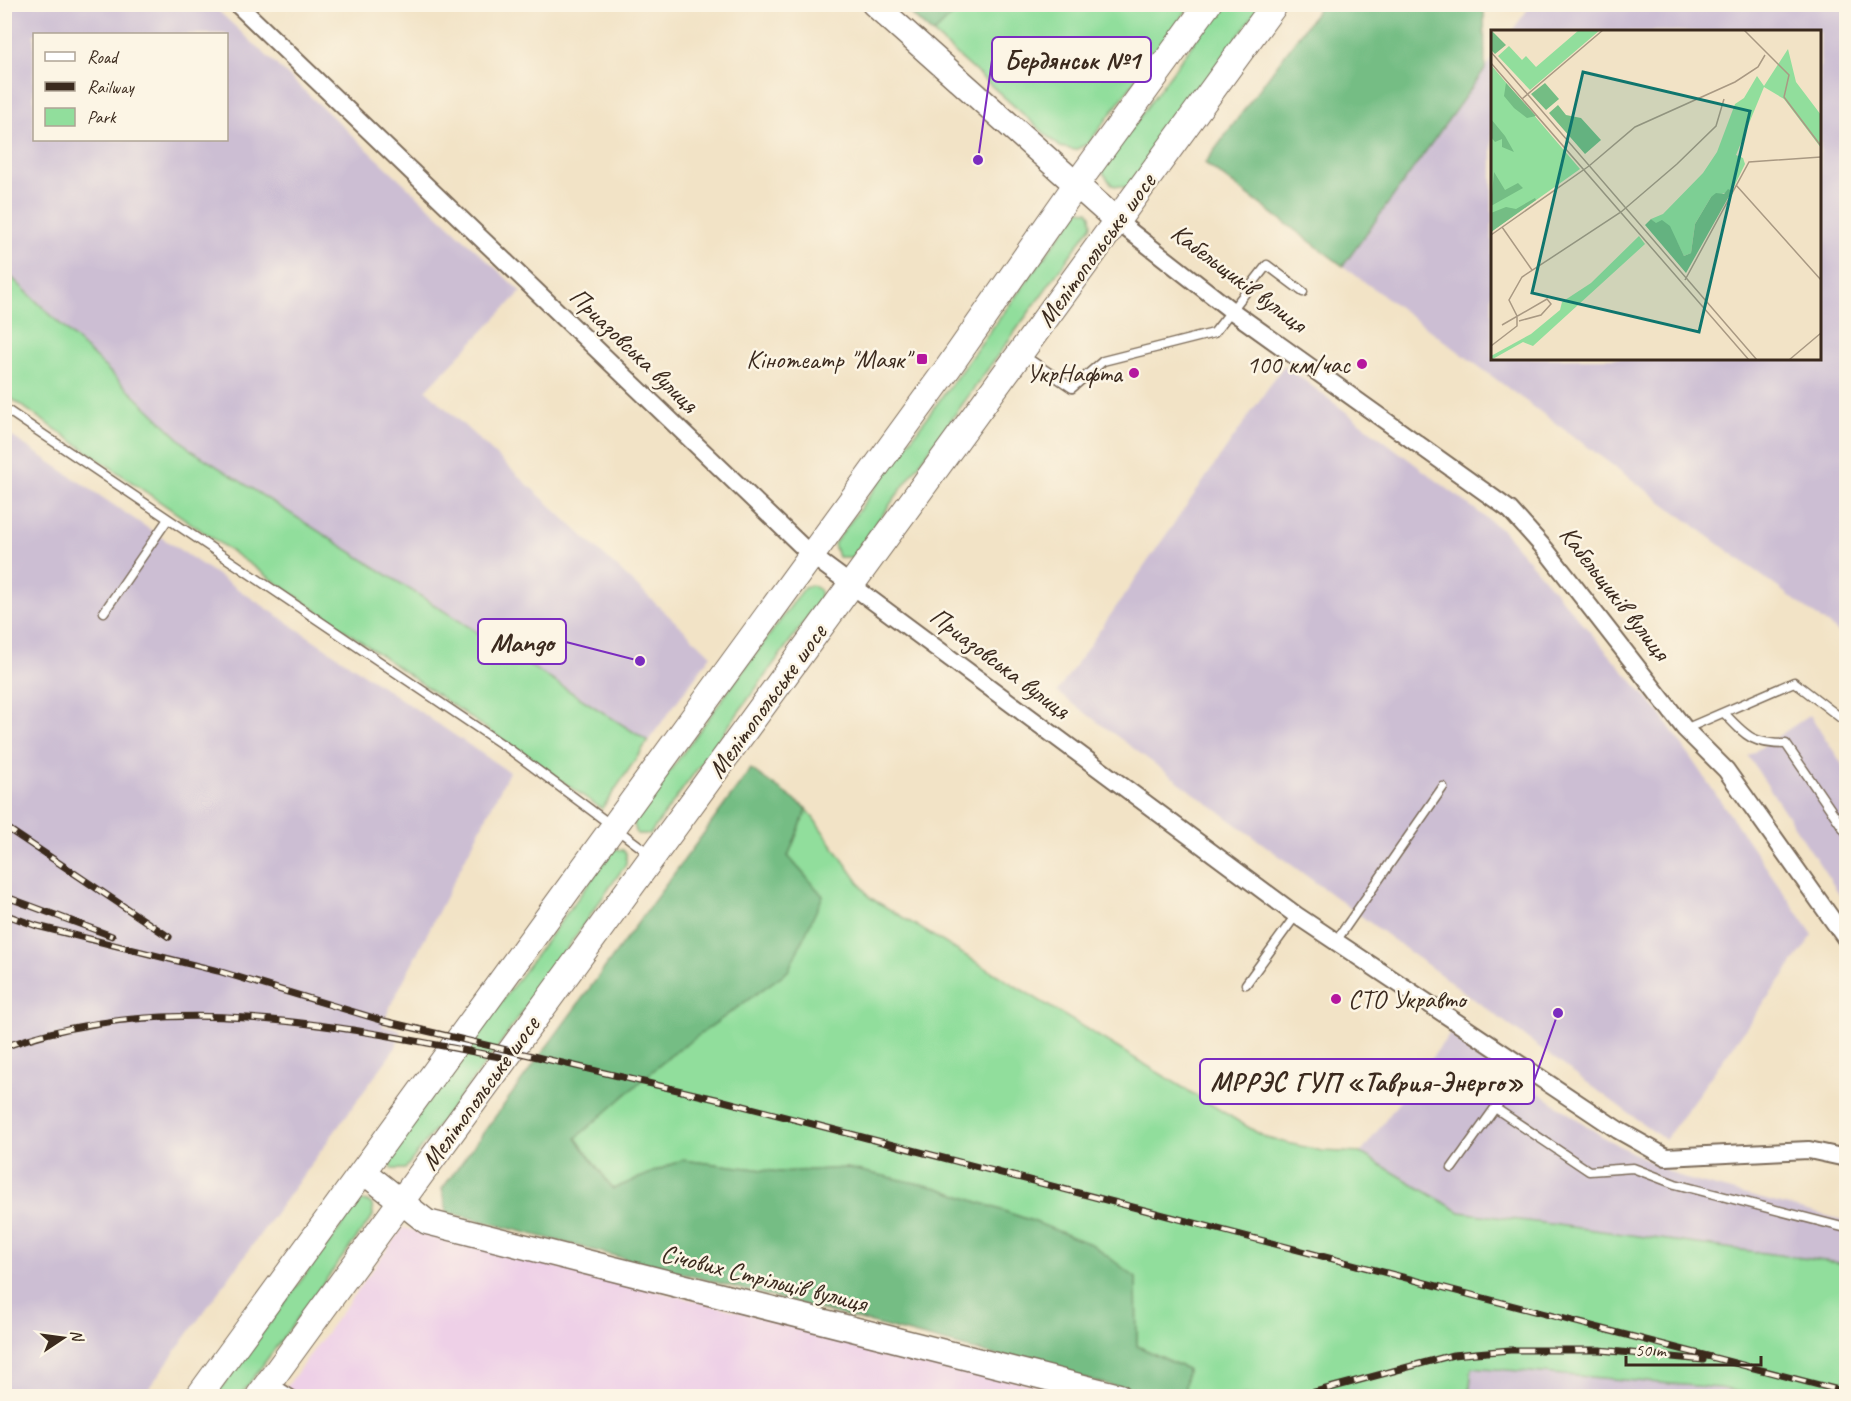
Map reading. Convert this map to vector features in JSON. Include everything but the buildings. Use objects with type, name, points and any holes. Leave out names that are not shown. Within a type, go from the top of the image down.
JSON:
[{"type":"main road","name":"Мелітопольське шосе","points":[[200,1396],[365,1173],[612,827],[948,368],[1076,185],[1208,4]]},
{"type":"main road","name":"Мелітопольське шосе","points":[[264,1389],[1275,4]]},
{"type":"street","name":"Приазовська вулиця","points":[[237,4],[811,555],[1296,915],[1618,1130],[1666,1156],[1809,1150],[1846,1158]]},
{"type":"street","name":"Кабельщиків вулиця","points":[[874,4],[1117,221],[1232,311],[1510,510],[1545,549],[1685,729],[1726,770],[1846,939]]},
{"type":"street","name":"Січових Стрільців вулиця","points":[[365,1173],[428,1222],[1119,1396]]},
{"type":"lane","points":[[1020,353],[1071,388],[1103,361],[1214,333],[1267,265],[1303,292]]},
{"type":"lane","points":[[4,408],[509,749],[653,856]]},
{"type":"lane","points":[[104,612],[168,519]]},
{"type":"lane","points":[[1685,729],[1794,682],[1846,722]]},
{"type":"lane","points":[[1724,712],[1746,737],[1766,744],[1786,744],[1846,832]]},
{"type":"lane","points":[[1336,941],[1443,787]]},
{"type":"lane","points":[[1246,984],[1296,915]]},
{"type":"lane","points":[[1452,1168],[1525,1068]]},
{"type":"lane","points":[[1495,1108],[1589,1171],[1633,1168],[1675,1184],[1846,1228]]},
{"type":"lane","points":[[264,1389],[294,1396]]},
{"type":"shaded area","points":[[15,5],[212,5],[521,292],[426,390],[711,655],[648,741],[191,450],[5,270],[4,45]]},
{"type":"shaded area","points":[[1531,5],[1846,5],[1846,638],[1343,266],[1491,59],[1491,360],[1821,360],[1821,30],[1513,30]]},
{"type":"shaded area","points":[[1284,365],[1502,530],[1659,712],[1813,935],[1665,1140],[1057,692]]},
{"type":"shaded area","points":[[4,431],[509,772],[382,1026],[401,1030],[396,1047],[143,1396],[5,1396]]},
{"type":"shaded area","points":[[1810,715],[1846,770],[1846,904],[1748,756]]},
{"type":"shaded area","points":[[1451,1032],[1606,1139],[1682,1178],[1846,1221],[1846,1264],[1460,1212],[1361,1153]]},
{"type":"shaded area","points":[[403,1228],[1078,1396],[280,1396]]},
{"type":"shaded area","points":[[1472,1367],[1719,1388],[1761,1396],[1469,1396]]},
{"type":"green space","points":[[1322,4],[1484,5],[1485,69],[1343,266],[1205,163]]},
{"type":"green space","points":[[901,5],[1191,5],[1089,143],[1075,150],[1060,147]]},
{"type":"green space","points":[[901,5],[963,5],[933,34]]},
{"type":"green space","points":[[1221,5],[1261,5],[1128,188],[1112,185],[1101,170]]},
{"type":"green space","points":[[1079,210],[1088,211],[1092,225],[852,557],[838,557],[834,544]]},
{"type":"green space","points":[[4,270],[191,450],[648,741],[602,809],[5,394]]},
{"type":"green space","points":[[812,585],[820,590],[820,600],[650,834],[637,834],[633,821],[804,588]]},
{"type":"green space","points":[[751,769],[807,809],[788,856],[823,896],[788,971],[670,1056],[576,1138],[613,1189],[682,1160],[780,1172],[847,1168],[938,1188],[1093,1245],[1136,1278],[1137,1346],[1187,1369],[1184,1396],[1151,1396],[447,1212],[442,1189]]},
{"type":"green space","points":[[807,809],[869,897],[1266,1138],[1322,1151],[1361,1153],[1460,1212],[1846,1264],[1846,1396],[1761,1396],[1719,1388],[1472,1367],[1469,1396],[1184,1396],[1187,1369],[1137,1346],[1136,1278],[1035,1222],[938,1188],[847,1168],[780,1172],[682,1160],[613,1189],[575,1137],[670,1056],[788,856]]},
{"type":"green space","points":[[614,849],[623,850],[626,854],[626,864],[500,1044],[405,1169],[392,1169],[388,1156]]},
{"type":"green space","points":[[360,1201],[369,1202],[372,1205],[373,1216],[240,1396],[215,1396]]},
{"type":"railway","points":[[4,826],[169,937]]},
{"type":"railway","points":[[4,896],[112,936]]},
{"type":"railway","points":[[4,914],[37,926],[218,971],[384,1021],[720,1100],[1846,1392]]},
{"type":"railway","points":[[4,1047],[65,1029],[126,1020],[188,1016],[251,1018],[314,1024],[499,1057]]},
{"type":"railway","points":[[1300,1396],[1453,1355],[1510,1350],[1600,1350],[1703,1360]]},
{"type":"place","name":"Бердянськ №1","points":[[978,160]]},
{"type":"place","name":"Кінотеатр \"Маяк\"","points":[[922,359]]},
{"type":"place","name":"100 км/час","points":[[1362,364]]},
{"type":"place","name":"УкрНафта","points":[[1134,373]]},
{"type":"place","name":"Mango","points":[[640,661]]},
{"type":"place","name":"СТО Укравто","points":[[1336,999]]},
{"type":"place","name":"МРРЭС ГУП «Таврия-Энерго»","points":[[1558,1013]]}]
